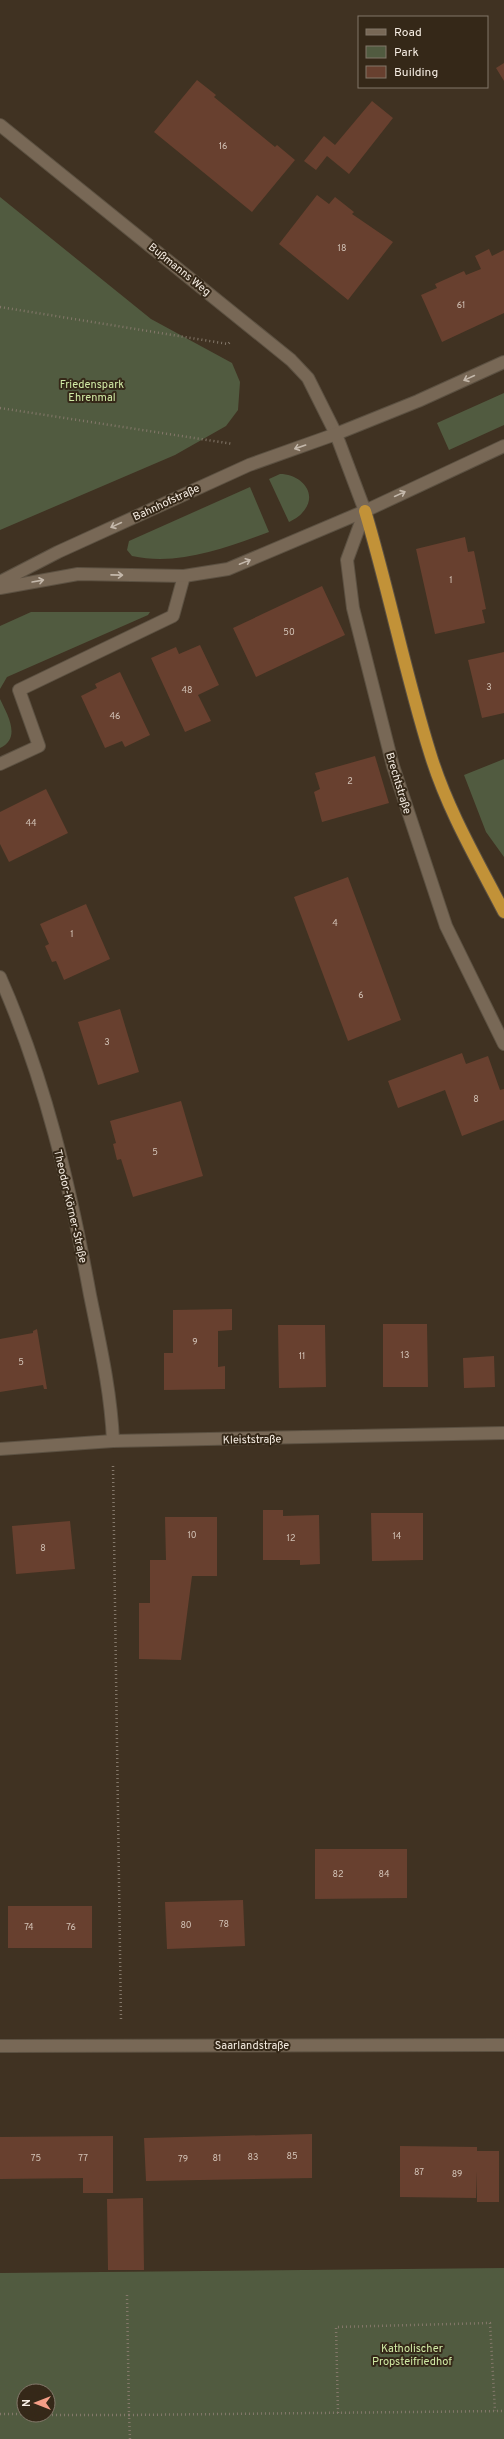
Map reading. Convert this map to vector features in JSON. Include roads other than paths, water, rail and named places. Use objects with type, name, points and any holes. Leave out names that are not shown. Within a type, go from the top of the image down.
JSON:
[{"type":"highway","points":[[365,511],[381,565],[430,754],[462,834],[500,898],[504,912]]},
{"type":"street","name":"Bußmanns Weg","points":[[0,125],[291,360],[308,378],[336,434]]},
{"type":"street","name":"Bahnhofstraße","points":[[0,582],[58,552],[249,465],[336,434],[418,401],[504,362]]},
{"type":"street","points":[[336,434],[365,511]]},
{"type":"street","points":[[0,588],[78,574],[184,576],[228,569],[365,511],[504,446]]},
{"type":"street","name":"Brechtstraße","points":[[365,511],[347,560],[354,608],[393,766],[446,926],[504,1044]]},
{"type":"street","points":[[0,764],[39,746],[19,690],[172,616],[184,576]]},
{"type":"street","name":"Theodor-Körner-Straße","points":[[0,977],[18,1018],[41,1089],[72,1201],[112,1406],[113,1441]]},
{"type":"street","name":"Kleiststraße","points":[[0,1449],[113,1441],[504,1434]]},
{"type":"street","name":"Saarlandstraße","points":[[0,2046],[504,2045]]},
{"type":"park label","name":"Friedenspark Ehrenmal","points":[[92,390]]},
{"type":"park label","name":"Katholischer Propsteifriedhof","points":[[412,2354]]}]
